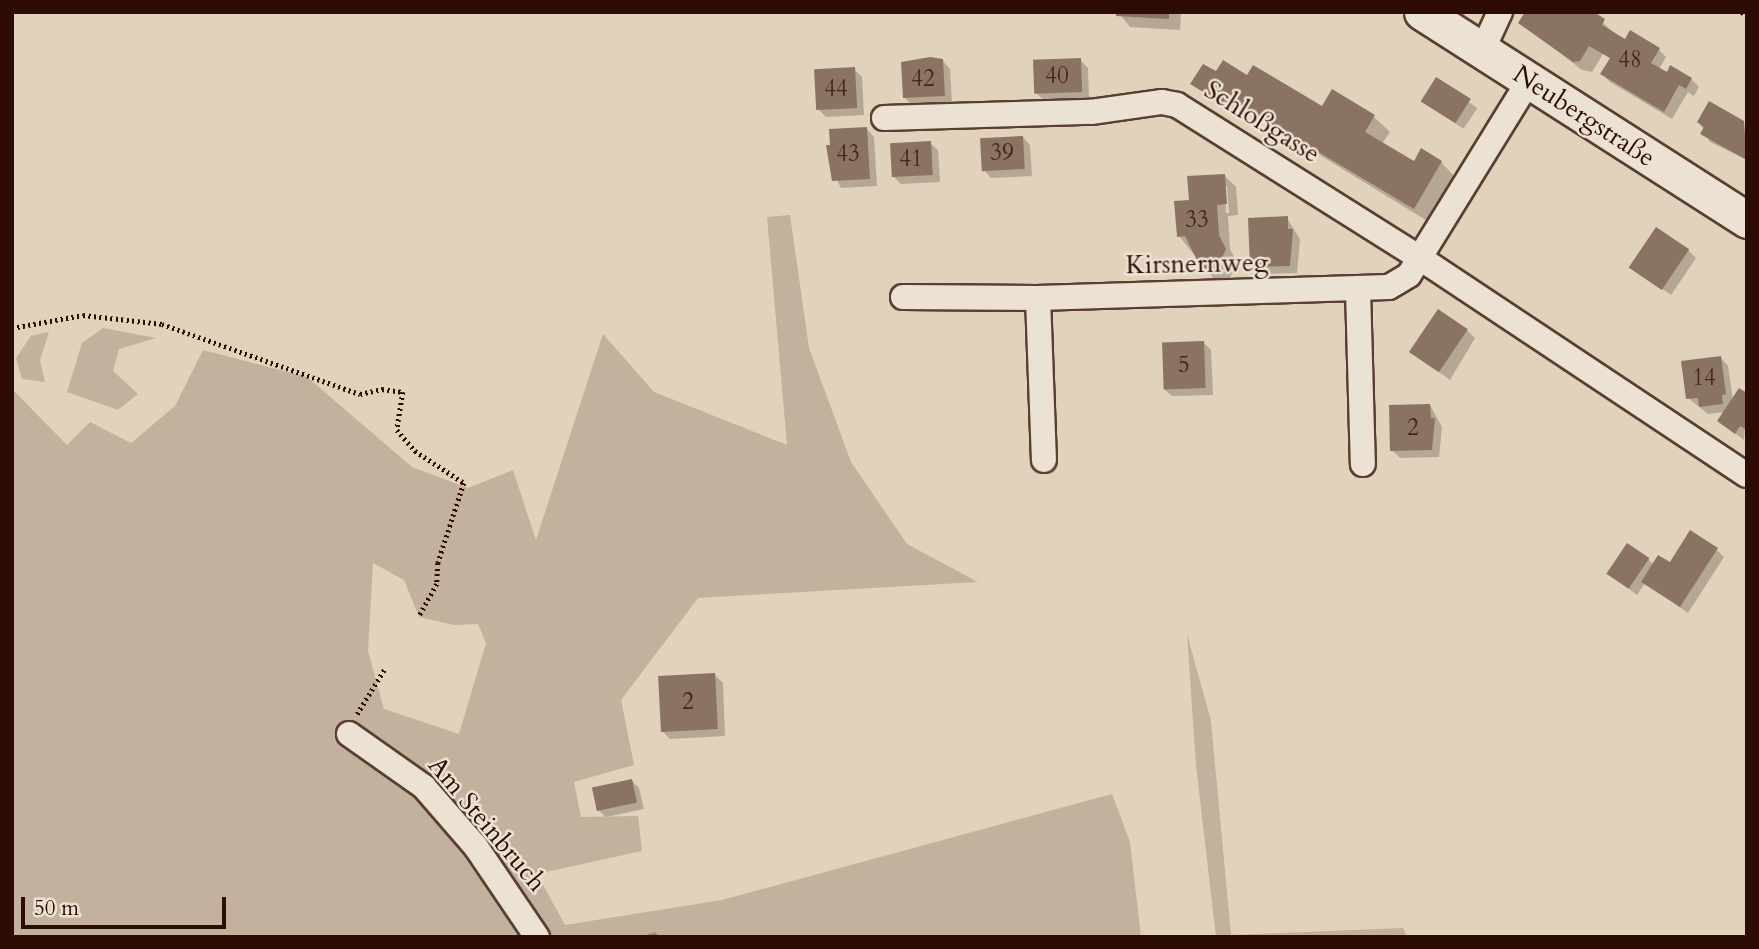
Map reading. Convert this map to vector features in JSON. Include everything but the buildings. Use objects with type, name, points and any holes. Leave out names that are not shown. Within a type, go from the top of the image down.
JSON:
[{"type":"street","name":"Neubergstraße","points":[[1422,12],[1747,220]]},
{"type":"street","points":[[1482,51],[1500,12]]},
{"type":"street","points":[[1420,258],[1529,81]]},
{"type":"street","name":"Schloßgasse","points":[[884,118],[1091,112],[1162,102],[1177,105],[1420,258],[1747,475]]},
{"type":"street","name":"Kirsnernweg","points":[[903,297],[1038,298],[1358,290],[1400,283],[1420,258]]},
{"type":"street","points":[[1358,290],[1363,464]]},
{"type":"street","points":[[1038,298],[1044,460]]},
{"type":"street","name":"Am Steinbruch","points":[[349,734],[424,787],[476,847],[537,937]]},
{"type":"path","points":[[1742,12],[1747,16]]},
{"type":"path","points":[[12,328],[82,315],[162,324],[360,394],[382,389],[403,392],[397,430],[415,451],[464,483],[438,563],[437,584],[419,617]]},
{"type":"path","points":[[349,734],[365,694],[383,670]]},
{"type":"shaded area","points":[[790,215],[809,348],[851,462],[907,544],[978,582],[698,598],[621,700],[634,765],[574,782],[581,817],[638,816],[642,851],[537,874],[565,925],[722,900],[1112,794],[1130,842],[1141,937],[12,937],[12,389],[67,445],[90,422],[131,443],[175,406],[203,350],[307,377],[412,467],[468,488],[513,470],[536,540],[603,334],[654,392],[787,445],[767,217]],"holes":[[[373,563],[404,580],[419,617],[454,625],[478,624],[486,643],[459,734],[384,709],[368,651]]]},
{"type":"shaded area","points":[[103,328],[156,338],[119,349],[113,371],[138,394],[118,410],[67,392],[82,343]]},
{"type":"shaded area","points":[[49,332],[40,360],[45,382],[22,379],[16,358],[31,336]]},
{"type":"shaded area","points":[[1187,634],[1211,721],[1231,935],[1403,928],[1407,937],[1216,937],[1196,765]]}]
